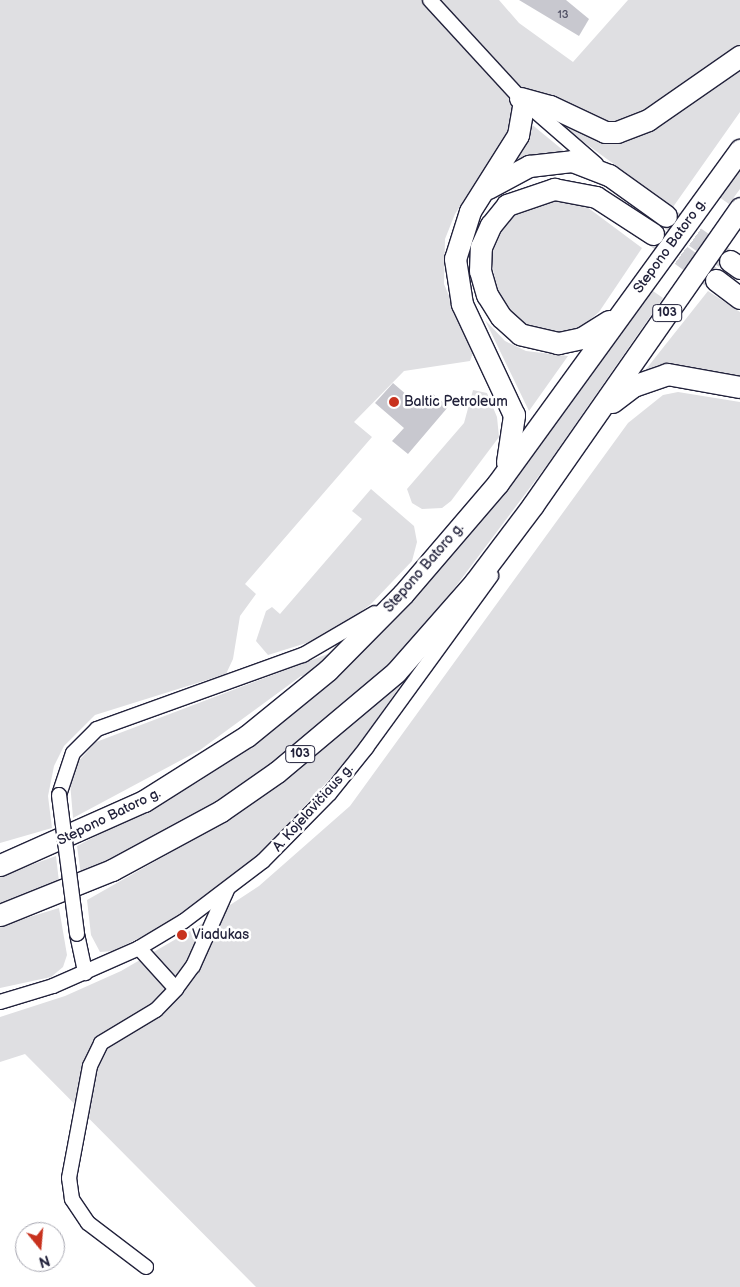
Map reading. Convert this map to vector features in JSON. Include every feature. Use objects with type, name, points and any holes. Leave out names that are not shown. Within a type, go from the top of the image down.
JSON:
[{"type":"main road","points":[[498,483],[512,445],[514,415],[456,281],[459,236],[479,196],[518,135],[522,100],[550,106],[605,132],[617,132],[648,120],[740,56]]},
{"type":"main road","name":"Stepono Batoro g.","points":[[0,864],[84,831],[200,768],[286,706],[403,594],[498,483],[740,150]]},
{"type":"main road","points":[[479,196],[514,171],[542,164],[572,161],[610,175],[666,216]]},
{"type":"main road","points":[[629,302],[602,327],[582,338],[539,342],[520,334],[501,317],[487,296],[480,271],[481,247],[507,206],[554,189],[596,197],[653,234]]},
{"type":"main road","name":"103","points":[[0,915],[144,854],[221,811],[277,772],[396,672],[475,582],[533,505],[740,208]]},
{"type":"main road","points":[[716,280],[740,298]]},
{"type":"main road","points":[[592,418],[633,386],[652,377],[700,377],[740,387]]},
{"type":"street","points":[[430,0],[522,100],[610,175]]},
{"type":"street","name":"A. Kojelavičiaus g.","points":[[0,1002],[85,973],[139,948],[227,890],[292,834],[366,748],[478,596],[533,505]]},
{"type":"street","points":[[85,973],[77,934],[59,795],[65,768],[97,729],[303,655],[403,594]]},
{"type":"street","points":[[146,1267],[88,1223],[72,1198],[69,1178],[90,1066],[101,1043],[156,1010],[176,989],[193,966],[227,890]]},
{"type":"street","points":[[139,948],[176,989]]},
{"type":"shaded area","points":[[0,0],[499,0],[519,23],[573,62],[628,0],[740,0],[740,46],[639,116],[622,123],[592,123],[541,92],[518,87],[515,121],[455,214],[445,239],[444,284],[473,353],[470,361],[404,371],[354,422],[372,437],[245,584],[256,594],[240,616],[233,659],[226,674],[95,715],[64,746],[54,766],[48,796],[52,828],[0,843]]},
{"type":"shaded area","points":[[740,61],[740,112],[673,207],[545,114],[603,138]]},
{"type":"shaded area","points":[[530,123],[564,151],[512,160]]},
{"type":"shaded area","points":[[740,168],[740,189],[729,204],[719,197]]},
{"type":"shaded area","points":[[565,199],[587,207],[642,248],[599,312],[579,329],[561,332],[523,324],[511,313],[497,294],[491,255],[506,222],[521,209],[545,200]]},
{"type":"shaded area","points":[[653,291],[663,298],[547,465],[426,626],[368,685],[251,780],[192,818],[81,875],[77,846],[200,781],[267,733],[387,627],[540,442]]},
{"type":"shaded area","points":[[708,291],[740,312],[740,382],[643,373]]},
{"type":"shaded area","points":[[485,320],[505,341],[526,351],[568,356],[529,411]]},
{"type":"shaded area","points":[[473,390],[487,393],[497,417],[499,437],[451,501],[442,508],[422,509],[412,503],[407,489],[464,423]]},
{"type":"shaded area","points":[[678,392],[740,402],[740,1287],[256,1287],[25,1054],[0,1062],[0,1017],[65,996],[121,971],[195,928],[259,886],[350,806],[628,423],[663,395]]},
{"type":"shaded area","points":[[371,489],[414,526],[417,542],[412,561],[371,604],[347,622],[319,639],[268,655],[256,641],[266,611],[272,607],[280,614],[362,519],[352,511]]},
{"type":"shaded area","points":[[333,652],[306,677],[301,676],[200,750],[73,818],[70,782],[75,765],[96,742]]},
{"type":"shaded area","points":[[409,673],[352,755],[259,855],[163,926],[113,951],[100,952],[91,935],[87,900],[212,829],[277,786]]},
{"type":"shaded area","points":[[56,856],[59,882],[0,904],[0,876]]},
{"type":"shaded area","points":[[59,908],[67,955],[63,967],[51,977],[0,988],[0,926]]},
{"type":"building","points":[[519,0],[566,0],[589,19],[579,36]]},
{"type":"building","points":[[393,383],[423,409],[433,394],[448,407],[408,454],[392,441],[404,428],[375,403]]},
{"type":"tunnel","points":[[669,218],[725,258]]},
{"type":"tunnel","points":[[655,236],[716,280]]},
{"type":"place","name":"Baltic Petroleum","points":[[394,402]]},
{"type":"place","name":"Viadukas","points":[[182,935]]}]
